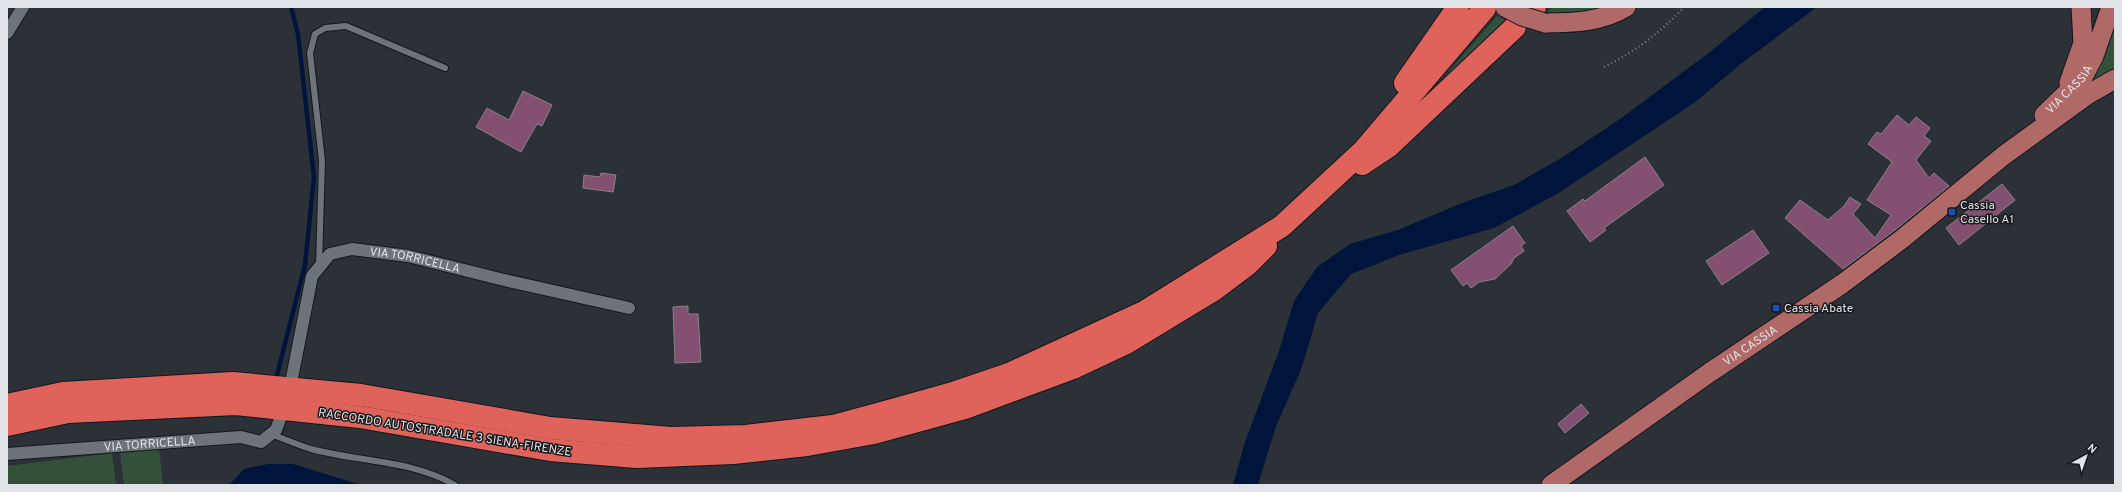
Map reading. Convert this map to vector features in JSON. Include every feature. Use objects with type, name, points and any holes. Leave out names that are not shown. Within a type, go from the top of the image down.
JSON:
[{"type":"highway","points":[[1318,194],[1397,95],[1458,7]]},
{"type":"highway","name":"RACCORDO AUTOSTRADALE 3 SIENA-FIRENZE","points":[[7,405],[63,392],[233,383],[361,395],[550,428],[625,435],[671,438],[746,436],[833,426],[956,392],[1009,374],[1144,312],[1282,226],[1364,150],[1495,8]]},
{"type":"highway","points":[[1318,194],[1389,146],[1515,27]]},
{"type":"highway","name":"RACCORDO AUTOSTRADALE 3 SIENA-FIRENZE","points":[[7,425],[68,412],[236,404],[360,417],[550,450],[638,456],[733,453],[807,445],[874,433],[965,408],[1073,368],[1126,343],[1216,289],[1247,265],[1272,240],[1282,226]]},
{"type":"main road","points":[[1495,8],[1522,16],[1538,13],[1593,20],[1617,13],[1626,7]]},
{"type":"main road","points":[[2065,94],[2075,69],[2082,43],[2081,7]]},
{"type":"main road","name":"VIA CASSIA","points":[[2003,156],[2083,77],[2094,56],[2111,7]]},
{"type":"main road","name":"VIA CASSIA","points":[[1551,485],[1709,373],[1848,279],[1902,239],[2003,156],[2087,95],[2115,79]]},
{"type":"street","points":[[7,32],[23,7]]},
{"type":"street","name":"VIA TORRICELLA","points":[[292,378],[312,276],[330,254],[352,249],[408,256],[507,281],[629,308]]},
{"type":"street","points":[[271,434],[276,430],[280,419]]},
{"type":"street","name":"VIA TORRICELLA","points":[[7,454],[241,437],[260,442],[271,434]]},
{"type":"lane","points":[[320,267],[322,161],[310,53],[315,34],[325,28],[346,26],[445,68]]},
{"type":"lane","points":[[271,434],[312,449],[398,465],[439,476],[455,485]]},
{"type":"path","points":[[1604,67],[1628,55],[1664,29],[1684,7]]},
{"type":"green space","points":[[1552,7],[1603,7],[1583,12],[1546,14]]},
{"type":"green space","points":[[1497,16],[1511,23],[1444,85],[1440,82]]},
{"type":"green space","points":[[2115,20],[2115,72],[2072,96],[2099,65],[2108,48]]},
{"type":"green space","points":[[159,448],[163,485],[124,485],[120,453]]},
{"type":"green space","points":[[112,453],[116,485],[7,485],[7,466]]},
{"type":"water","points":[[1765,7],[1817,7],[1742,63],[1694,103],[1557,194],[1494,228],[1399,255],[1351,274],[1318,313],[1301,370],[1276,426],[1258,485],[1233,485],[1245,442],[1279,351],[1294,301],[1317,267],[1350,244],[1398,230],[1462,203],[1514,185],[1563,157],[1620,119],[1710,52]]},
{"type":"water","points":[[268,464],[293,464],[361,485],[229,485],[244,469]]},
{"type":"building","points":[[523,91],[552,105],[542,126],[537,124],[521,152],[476,127],[487,108],[509,120]]},
{"type":"building","points":[[1897,115],[1909,125],[1916,117],[1930,128],[1924,136],[1931,141],[1916,160],[1929,178],[1934,173],[1949,186],[1895,230],[1843,269],[1785,218],[1800,200],[1828,220],[1844,206],[1850,197],[1861,204],[1853,214],[1875,238],[1891,215],[1867,200],[1892,162],[1868,144],[1877,132],[1881,134]]},
{"type":"building","points":[[1645,157],[1664,185],[1604,228],[1606,230],[1590,242],[1567,211],[1583,199],[1585,201]]},
{"type":"building","points":[[601,173],[616,175],[613,192],[583,188],[584,175],[600,177]]},
{"type":"building","points":[[2002,184],[2015,200],[1959,245],[1946,228]]},
{"type":"building","points":[[1513,226],[1525,243],[1521,246],[1524,251],[1514,258],[1511,264],[1495,279],[1479,282],[1471,288],[1467,283],[1463,286],[1451,270]]},
{"type":"building","points":[[1753,230],[1769,253],[1722,285],[1706,261]]},
{"type":"building","points":[[688,306],[688,314],[698,314],[701,362],[675,363],[673,307]]},
{"type":"building","points":[[1581,404],[1589,413],[1565,433],[1558,424]]},
{"type":"waterway","points":[[277,375],[305,265],[314,177],[298,34],[291,7]]},
{"type":"place","name":"Cassia Casello A1","points":[[1952,212]]},
{"type":"place","name":"Cassia Abate","points":[[1776,308]]}]
